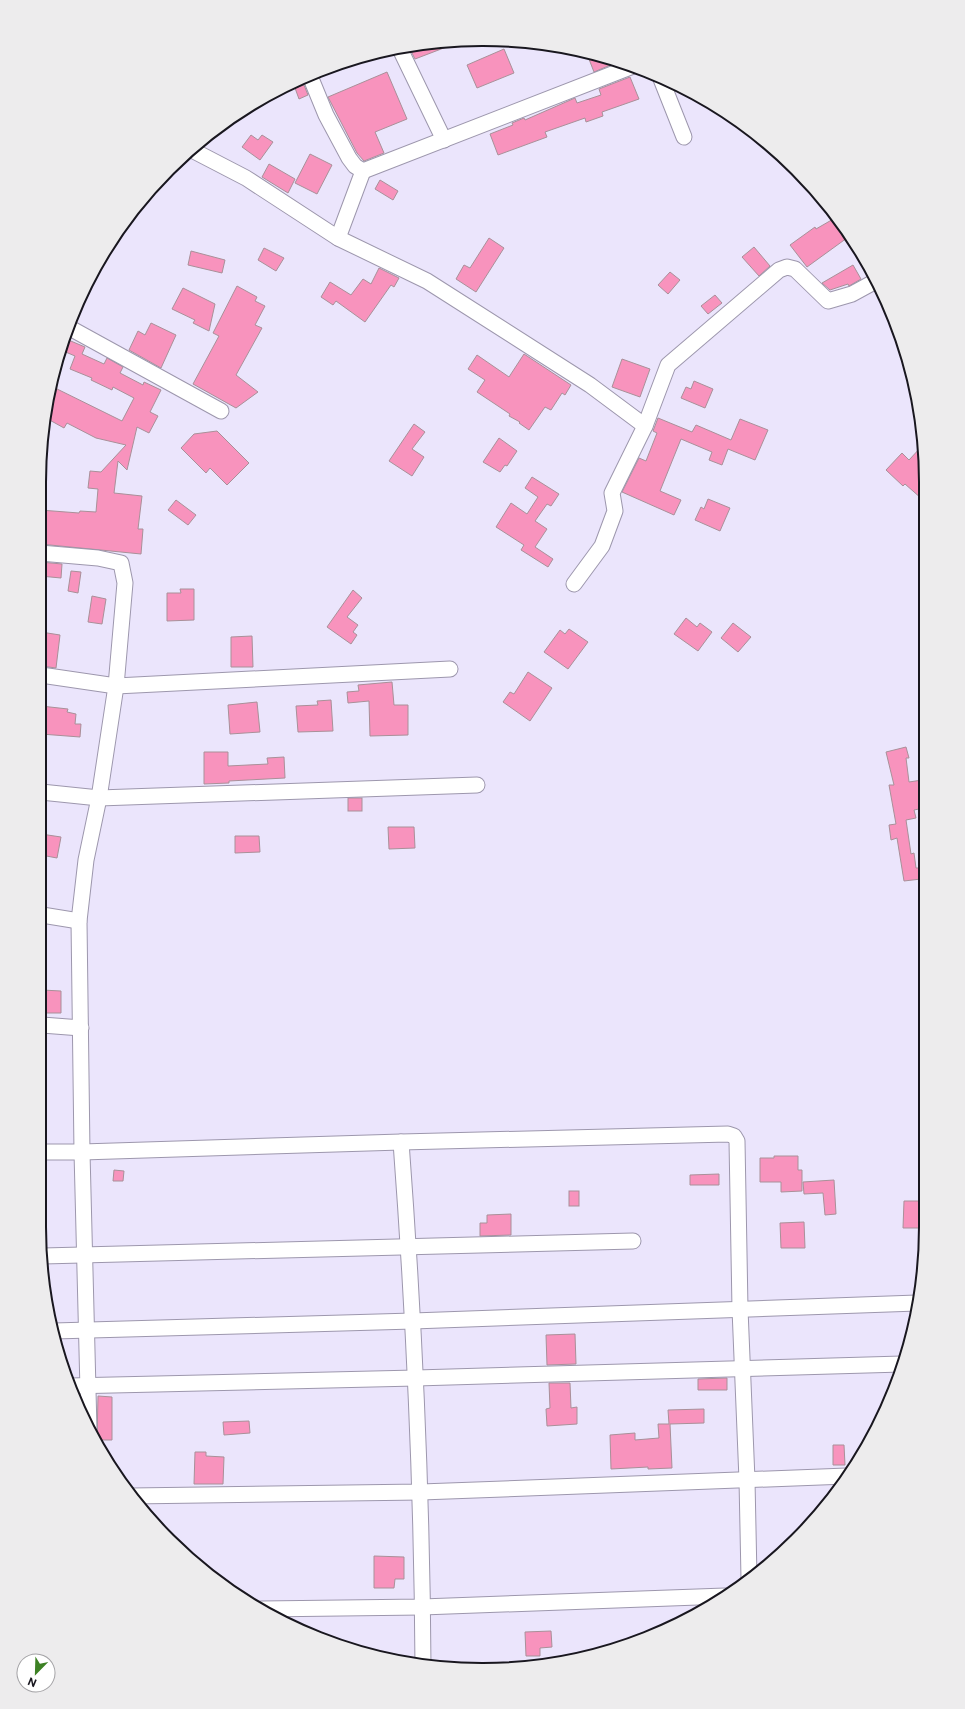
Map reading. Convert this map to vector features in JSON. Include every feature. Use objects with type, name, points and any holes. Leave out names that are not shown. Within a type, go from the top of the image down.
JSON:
[{"type":"street","points":[[402,53],[444,140]]},
{"type":"street","points":[[338,238],[363,171],[624,69]]},
{"type":"street","points":[[312,80],[326,115],[349,158],[355,166],[363,171]]},
{"type":"street","points":[[663,85],[684,138]]},
{"type":"street","points":[[197,153],[246,178],[338,238],[427,281],[590,385],[645,426]]},
{"type":"street","points":[[574,584],[602,546],[615,511],[612,493],[645,426],[668,365],[779,270],[788,267],[795,269],[828,301],[852,294],[871,284]]},
{"type":"street","points":[[73,330],[221,411]]},
{"type":"street","points":[[46,554],[98,558],[121,563],[125,583],[116,686],[99,798],[86,860],[79,920],[82,1152],[89,1417]]},
{"type":"street","points":[[46,676],[116,686],[450,670]]},
{"type":"street","points":[[46,793],[99,798],[476,785]]},
{"type":"street","points":[[46,916],[79,920]]},
{"type":"street","points":[[46,1025],[81,1028]]},
{"type":"street","points":[[46,1152],[728,1134],[734,1136],[737,1141],[740,1309],[747,1480],[749,1572]]},
{"type":"street","points":[[401,1142],[409,1246],[421,1492],[423,1659]]},
{"type":"street","points":[[47,1256],[633,1241]]},
{"type":"street","points":[[59,1331],[413,1321],[912,1303]]},
{"type":"street","points":[[76,1386],[416,1378],[742,1367],[897,1364]]},
{"type":"street","points":[[139,1496],[421,1492],[840,1476]]},
{"type":"street","points":[[271,1609],[422,1607],[714,1596]]},
{"type":"building","points":[[443,48],[415,59],[412,52]]},
{"type":"building","points":[[504,49],[514,73],[477,88],[467,65]]},
{"type":"building","points":[[589,59],[610,65],[594,72]]},
{"type":"building","points":[[387,72],[407,119],[375,132],[384,153],[364,161],[357,153],[328,97]]},
{"type":"building","points":[[630,77],[639,99],[602,112],[603,116],[586,122],[585,118],[545,132],[547,137],[498,155],[490,134],[513,125],[512,123],[524,118],[525,120],[575,98],[577,103],[601,95],[599,89]]},
{"type":"building","points":[[304,85],[308,95],[299,99],[295,88]]},
{"type":"building","points":[[251,135],[258,140],[262,135],[273,142],[260,160],[242,147]]},
{"type":"building","points":[[310,154],[332,165],[317,194],[295,183]]},
{"type":"building","points":[[269,164],[295,179],[288,193],[262,177]]},
{"type":"building","points":[[380,180],[398,191],[393,200],[375,189]]},
{"type":"building","points":[[831,220],[845,240],[807,267],[790,245],[815,227],[816,229]]},
{"type":"building","points":[[489,238],[504,248],[476,292],[456,279],[464,265],[470,268]]},
{"type":"building","points":[[754,247],[770,266],[759,276],[742,257]]},
{"type":"building","points":[[264,248],[284,258],[276,271],[258,260]]},
{"type":"building","points":[[191,251],[225,260],[222,273],[188,265]]},
{"type":"building","points":[[853,265],[861,279],[849,286],[848,284],[830,290],[822,283]]},
{"type":"building","points":[[379,268],[399,278],[394,287],[391,285],[365,322],[336,301],[333,305],[321,297],[330,282],[351,295],[363,279],[371,284]]},
{"type":"building","points":[[670,272],[680,280],[668,294],[658,285]]},
{"type":"building","points":[[237,286],[257,297],[255,301],[265,306],[255,325],[262,328],[236,375],[258,392],[236,408],[193,384],[219,336],[213,333]]},
{"type":"building","points":[[183,288],[215,304],[209,331],[193,323],[195,320],[172,309]]},
{"type":"building","points":[[715,295],[722,303],[708,314],[701,306]]},
{"type":"building","points":[[151,323],[176,335],[161,368],[129,350],[138,331],[145,335]]},
{"type":"building","points":[[70,340],[85,347],[82,354],[104,364],[107,358],[123,367],[120,373],[143,385],[144,382],[161,390],[150,412],[158,416],[149,433],[137,427],[127,470],[118,461],[114,493],[142,496],[138,529],[143,529],[141,554],[46,545],[46,510],[79,513],[80,511],[96,512],[98,489],[88,488],[90,471],[101,472],[126,445],[96,438],[67,423],[64,428],[51,421],[56,389],[122,421],[134,398],[113,387],[112,390],[91,380],[92,378],[70,369],[75,356],[66,352]]},
{"type":"building","points":[[524,354],[571,385],[565,395],[562,393],[551,410],[545,407],[529,430],[519,423],[520,422],[509,416],[510,414],[477,392],[485,380],[468,369],[477,355],[509,377]]},
{"type":"building","points":[[622,359],[650,369],[640,397],[612,387]]},
{"type":"building","points":[[694,381],[713,389],[705,408],[681,398],[686,387],[691,389]]},
{"type":"building","points":[[658,418],[692,432],[696,425],[731,440],[740,419],[768,430],[755,460],[728,449],[722,465],[709,460],[712,452],[681,439],[660,491],[681,500],[674,515],[622,492],[639,458],[646,461],[657,433],[653,431]]},
{"type":"building","points":[[414,424],[425,432],[412,449],[424,457],[412,476],[389,461]]},
{"type":"building","points":[[217,431],[249,463],[227,485],[210,468],[206,473],[181,448],[194,434]]},
{"type":"building","points":[[499,438],[517,451],[507,466],[505,465],[500,472],[483,462]]},
{"type":"building","points":[[918,451],[919,496],[905,484],[903,486],[886,470],[902,453],[909,460]]},
{"type":"building","points":[[532,477],[559,494],[551,506],[547,504],[535,521],[547,529],[535,547],[553,559],[548,567],[521,550],[524,545],[496,527],[511,503],[527,514],[538,497],[525,488]]},
{"type":"building","points":[[708,499],[730,508],[720,531],[695,520],[701,507],[704,509]]},
{"type":"building","points":[[176,500],[196,515],[188,525],[168,510]]},
{"type":"building","points":[[46,563],[62,564],[61,578],[46,577]]},
{"type":"building","points":[[71,571],[81,572],[78,593],[68,591]]},
{"type":"building","points":[[180,589],[194,589],[194,620],[167,621],[167,593],[181,593]]},
{"type":"building","points":[[353,590],[362,598],[347,617],[358,625],[353,632],[357,635],[351,644],[327,627]]},
{"type":"building","points":[[92,596],[106,599],[102,624],[88,622]]},
{"type":"building","points":[[686,618],[697,627],[700,623],[712,632],[698,651],[674,634]]},
{"type":"building","points":[[733,623],[751,637],[738,652],[721,638]]},
{"type":"building","points":[[569,629],[588,642],[568,669],[544,652],[560,630],[565,634]]},
{"type":"building","points":[[46,633],[60,635],[56,668],[46,667]]},
{"type":"building","points":[[252,636],[253,667],[231,667],[231,637]]},
{"type":"building","points":[[528,672],[552,688],[530,721],[503,702],[510,692],[514,694]]},
{"type":"building","points":[[392,682],[394,705],[408,705],[408,735],[370,736],[369,701],[348,703],[347,692],[359,691],[358,685]]},
{"type":"building","points":[[331,700],[333,731],[298,732],[296,706],[318,705],[317,701]]},
{"type":"building","points":[[257,702],[260,732],[230,734],[228,705]]},
{"type":"building","points":[[46,707],[68,709],[67,712],[76,714],[75,724],[81,724],[80,737],[46,734]]},
{"type":"building","points":[[906,747],[909,758],[906,758],[909,782],[919,780],[919,809],[914,810],[916,818],[906,820],[911,854],[914,853],[916,868],[919,868],[919,879],[904,881],[897,838],[891,840],[889,825],[896,824],[889,785],[894,785],[886,752]]},
{"type":"building","points":[[204,752],[228,752],[228,766],[268,764],[267,758],[284,757],[285,778],[204,784]]},
{"type":"building","points":[[348,798],[362,798],[362,811],[348,811]]},
{"type":"building","points":[[388,827],[414,827],[415,848],[389,849]]},
{"type":"building","points":[[46,835],[61,837],[57,858],[46,856]]},
{"type":"building","points":[[235,836],[259,836],[260,852],[235,853]]},
{"type":"building","points":[[46,990],[61,991],[61,1013],[46,1013]]},
{"type":"building","points":[[774,1156],[798,1156],[798,1170],[802,1170],[802,1191],[781,1192],[781,1182],[760,1182],[760,1158],[774,1158]]},
{"type":"building","points":[[114,1170],[124,1171],[123,1181],[113,1181]]},
{"type":"building","points":[[719,1174],[719,1185],[690,1185],[690,1175]]},
{"type":"building","points":[[834,1180],[836,1214],[825,1215],[823,1193],[804,1194],[803,1182]]},
{"type":"building","points":[[569,1191],[579,1191],[579,1206],[569,1206]]},
{"type":"building","points":[[904,1201],[919,1201],[919,1228],[903,1228]]},
{"type":"building","points":[[511,1214],[511,1235],[480,1236],[480,1223],[487,1223],[487,1215]]},
{"type":"building","points":[[804,1222],[805,1248],[781,1248],[780,1223]]},
{"type":"building","points":[[575,1334],[576,1364],[547,1365],[546,1335]]},
{"type":"building","points":[[727,1378],[727,1390],[698,1390],[698,1379]]},
{"type":"building","points":[[549,1383],[570,1383],[571,1408],[577,1407],[577,1424],[547,1426],[546,1409],[550,1408]]},
{"type":"building","points":[[98,1396],[112,1397],[112,1440],[101,1440],[97,1432]]},
{"type":"building","points":[[704,1409],[704,1423],[670,1424],[672,1468],[648,1469],[648,1467],[611,1469],[610,1435],[635,1433],[635,1440],[659,1438],[658,1424],[669,1424],[668,1410]]},
{"type":"building","points":[[249,1421],[250,1433],[224,1435],[223,1422]]},
{"type":"building","points":[[833,1445],[844,1445],[845,1465],[833,1465]]},
{"type":"building","points":[[195,1452],[206,1452],[206,1456],[224,1457],[223,1484],[194,1484]]},
{"type":"building","points":[[374,1556],[404,1557],[404,1579],[395,1579],[394,1588],[374,1588]]},
{"type":"building","points":[[551,1631],[552,1647],[540,1648],[540,1656],[526,1656],[525,1632]]}]
